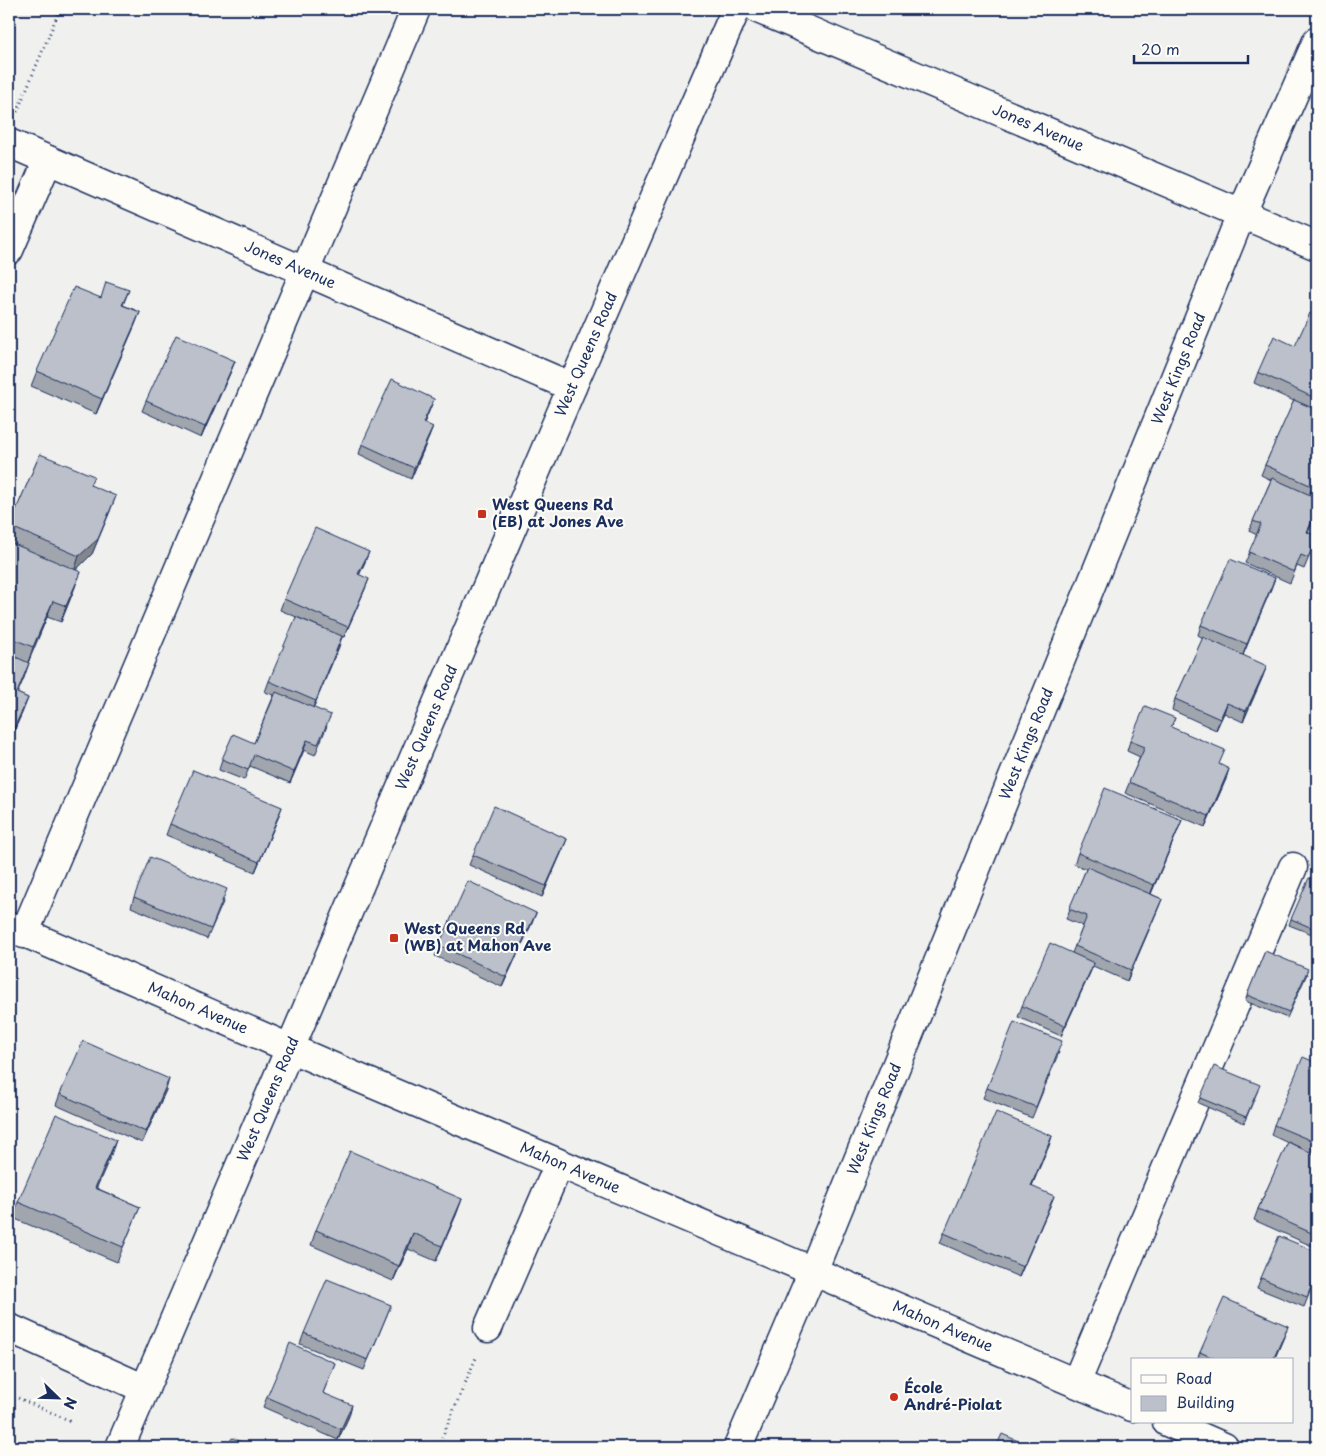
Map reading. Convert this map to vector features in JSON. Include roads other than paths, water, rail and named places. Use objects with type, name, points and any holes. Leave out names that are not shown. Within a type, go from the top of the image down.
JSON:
[{"type":"street","points":[[16,930],[304,272],[416,9]]},
{"type":"street","name":"West Queens Road","points":[[120,1447],[292,1049],[572,387],[736,9]]},
{"type":"street","name":"Jones Avenue","points":[[758,9],[1317,246]]},
{"type":"street","name":"West Kings Road","points":[[738,1447],[813,1271],[1241,215],[1317,41]]},
{"type":"street","name":"Jones Avenue","points":[[9,143],[572,387]]},
{"type":"street","points":[[9,250],[48,160]]},
{"type":"street","points":[[1076,1383],[1293,867]]},
{"type":"street","name":"Mahon Avenue","points":[[16,930],[1131,1407]]},
{"type":"street","points":[[488,1328],[560,1164]]},
{"type":"street","points":[[9,1328],[145,1389]]},
{"type":"street","points":[[1172,1424],[1224,1447]]},
{"type":"place","name":"West Queens Rd (EB) at Jones Ave","points":[[482,514]]},
{"type":"place","name":"West Queens Rd (WB) at Mahon Ave","points":[[394,938]]},
{"type":"place","name":"École André-Piolat","points":[[894,1397]]}]
